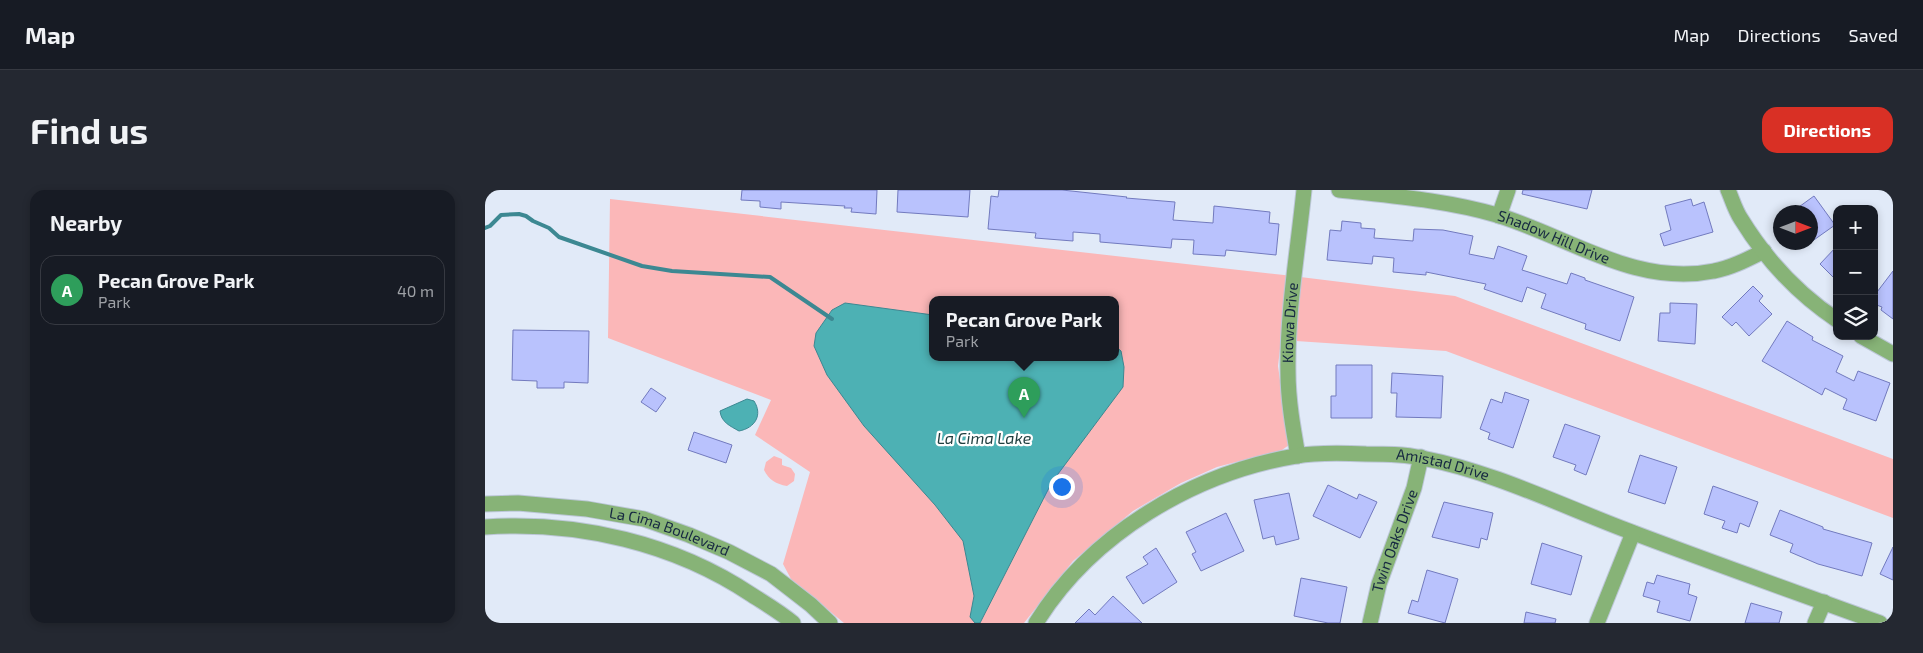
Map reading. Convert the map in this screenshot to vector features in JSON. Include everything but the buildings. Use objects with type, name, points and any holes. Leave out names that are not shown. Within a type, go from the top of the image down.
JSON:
[{"type":"street","name":"Kiowa Drive","points":[[1298,456],[1291,412],[1288,373],[1290,327],[1304,190]]},
{"type":"street","name":"Shadow Hill Drive","points":[[1339,190],[1445,203],[1499,216],[1623,265],[1658,274],[1691,274],[1716,271],[1764,251]]},
{"type":"street","points":[[1499,216],[1508,190]]},
{"type":"street","points":[[1728,190],[1740,218],[1772,264],[1820,309],[1833,317]]},
{"type":"street","points":[[1868,340],[1893,354]]},
{"type":"street","name":"Amistad Drive","points":[[1036,623],[1044,609],[1092,554],[1143,515],[1190,489],[1239,469],[1298,456],[1355,454],[1421,457],[1494,479],[1633,533],[1880,623]]},
{"type":"street","name":"Twin Oaks Drive","points":[[1370,623],[1379,584],[1414,488],[1421,457]]},
{"type":"street","name":"La Cima Boulevard","points":[[485,504],[518,503],[587,508],[645,519],[697,538],[771,574],[811,605],[830,623]]},
{"type":"street","points":[[645,519],[645,545]]},
{"type":"street","name":"La Cima Boulevard","points":[[485,528],[510,526],[588,531],[629,540],[679,556],[726,578],[793,623]]},
{"type":"street","points":[[1597,623],[1633,533]]},
{"type":"street","points":[[757,598],[771,574]]},
{"type":"street","points":[[1815,623],[1824,602]]},
{"type":"shaded area","points":[[610,199],[1455,296],[1893,459],[1893,518],[1446,351],[1281,340],[1278,366],[1289,445],[1282,450],[1217,467],[1181,483],[1133,511],[1073,561],[1024,623],[844,623],[791,579],[783,564],[810,472],[755,435],[771,400],[608,338]]},
{"type":"shaded area","points":[[774,456],[782,459],[782,465],[791,468],[795,474],[794,481],[787,486],[773,481],[764,470],[766,462]]},
{"type":"water","name":"La Cima Lake","points":[[845,303],[929,314],[929,361],[1119,361],[1119,349],[1121,351],[1124,367],[1123,387],[1052,482],[980,623],[975,623],[970,617],[974,596],[963,541],[935,505],[864,426],[827,375],[814,346],[816,333],[832,310]]},
{"type":"water","points":[[747,399],[754,401],[757,406],[756,420],[749,427],[739,431],[724,421],[720,411]]},
{"type":"waterway","points":[[485,228],[490,226],[501,215],[519,214],[549,228],[559,237],[642,266],[672,271],[770,277],[832,319]]},
{"type":"place","name":"Pecan Grove Park","points":[[1024,418]]}]
